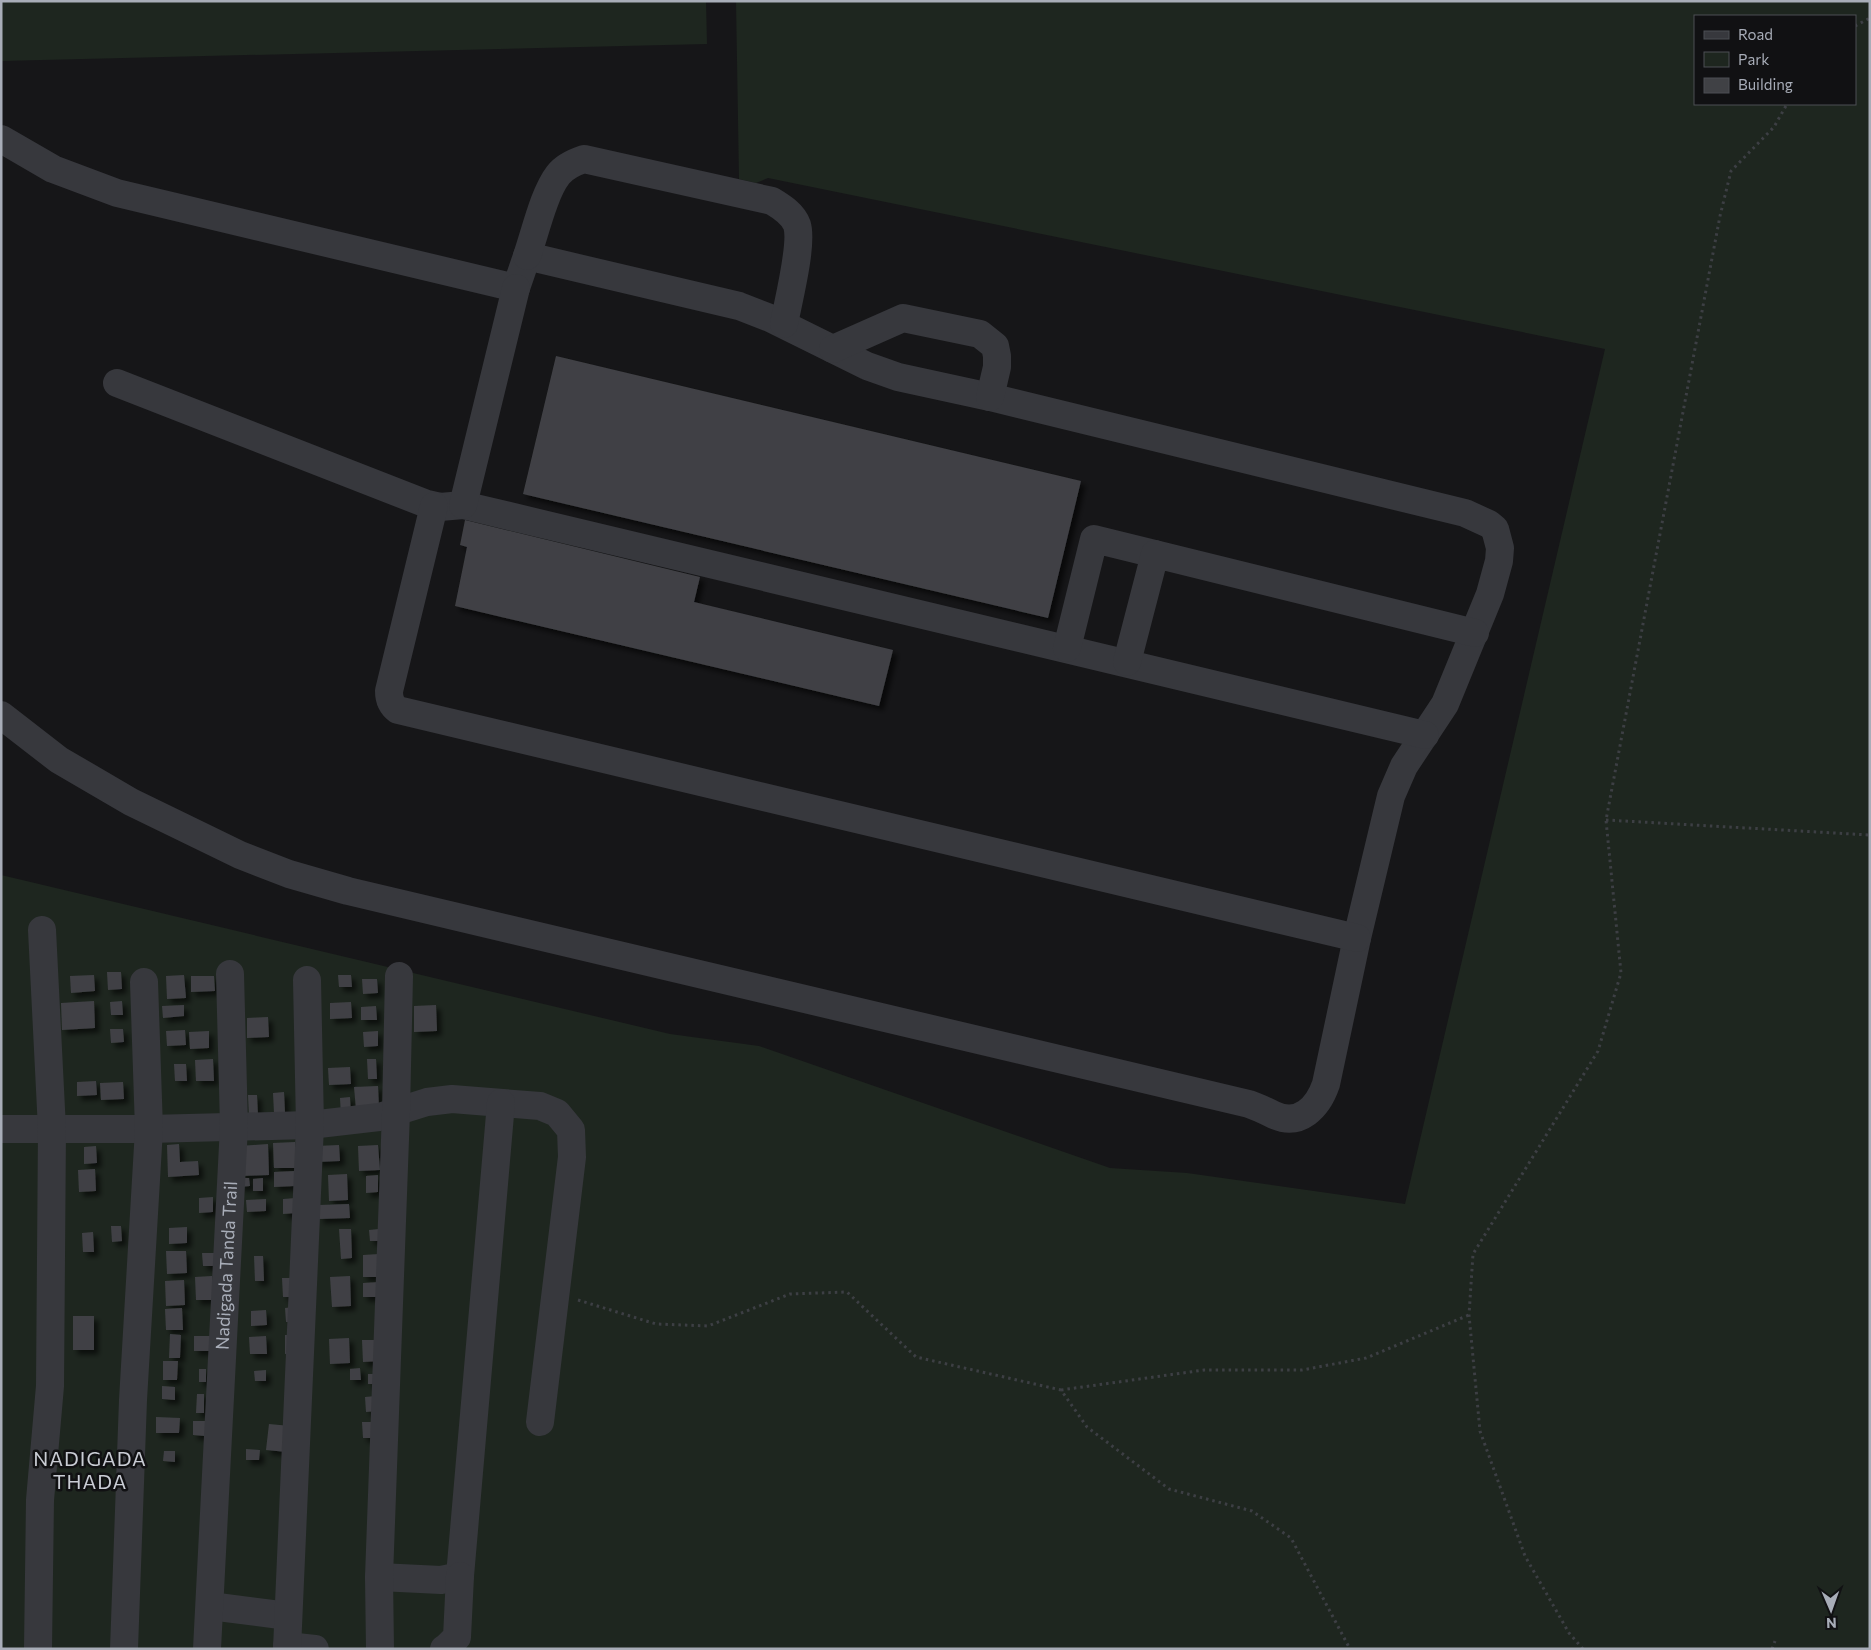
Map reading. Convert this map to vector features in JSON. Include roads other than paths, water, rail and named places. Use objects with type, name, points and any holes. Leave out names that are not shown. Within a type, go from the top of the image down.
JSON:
[{"type":"street","points":[[1,139],[53,169],[117,193],[516,288]]},
{"type":"street","points":[[463,505],[516,288],[551,186],[559,174],[573,163],[584,159],[772,201],[785,208],[796,224],[798,239],[784,324]]},
{"type":"street","points":[[1,715],[59,760],[131,802],[240,855],[289,874],[348,891],[1249,1104],[1286,1119],[1296,1119],[1314,1108],[1326,1084],[1357,938],[1391,796],[1404,766],[1445,704],[1475,633],[1490,594],[1499,562],[1499,539],[1495,530],[1489,524],[1465,513],[990,396],[898,377],[867,366],[784,324],[739,306],[527,256]]},
{"type":"street","points":[[833,349],[903,318],[980,334],[995,346],[997,356],[997,368],[990,396]]},
{"type":"street","points":[[117,383],[434,506],[463,505],[1127,662],[1425,735]]},
{"type":"street","points":[[434,506],[389,691],[391,703],[398,710],[1357,938]]},
{"type":"street","points":[[1067,648],[1094,538],[1475,633]]},
{"type":"street","points":[[1127,662],[1155,554]]},
{"type":"street","points":[[38,1649],[40,1500],[50,1386],[52,1129],[42,930]]},
{"type":"street","name":"Nadigada Tanda Trail","points":[[207,1649],[234,1126],[230,974]]},
{"type":"street","points":[[380,1649],[378,1577],[396,1112],[399,976]]},
{"type":"street","points":[[307,980],[310,1125],[287,1647],[315,1649]]},
{"type":"street","points":[[124,1649],[133,1400],[148,1129],[144,982]]},
{"type":"street","points":[[1,1129],[148,1129],[310,1125],[379,1116],[427,1102],[452,1099],[540,1106],[557,1113],[571,1130],[572,1158],[540,1422]]},
{"type":"street","points":[[444,1649],[457,1637],[460,1576],[501,1103]]},
{"type":"street","points":[[378,1577],[441,1580],[460,1576]]},
{"type":"street","points":[[210,1606],[288,1616]]},
{"type":"district","name":"NADIGADA THADA","points":[[90,1470]]}]
